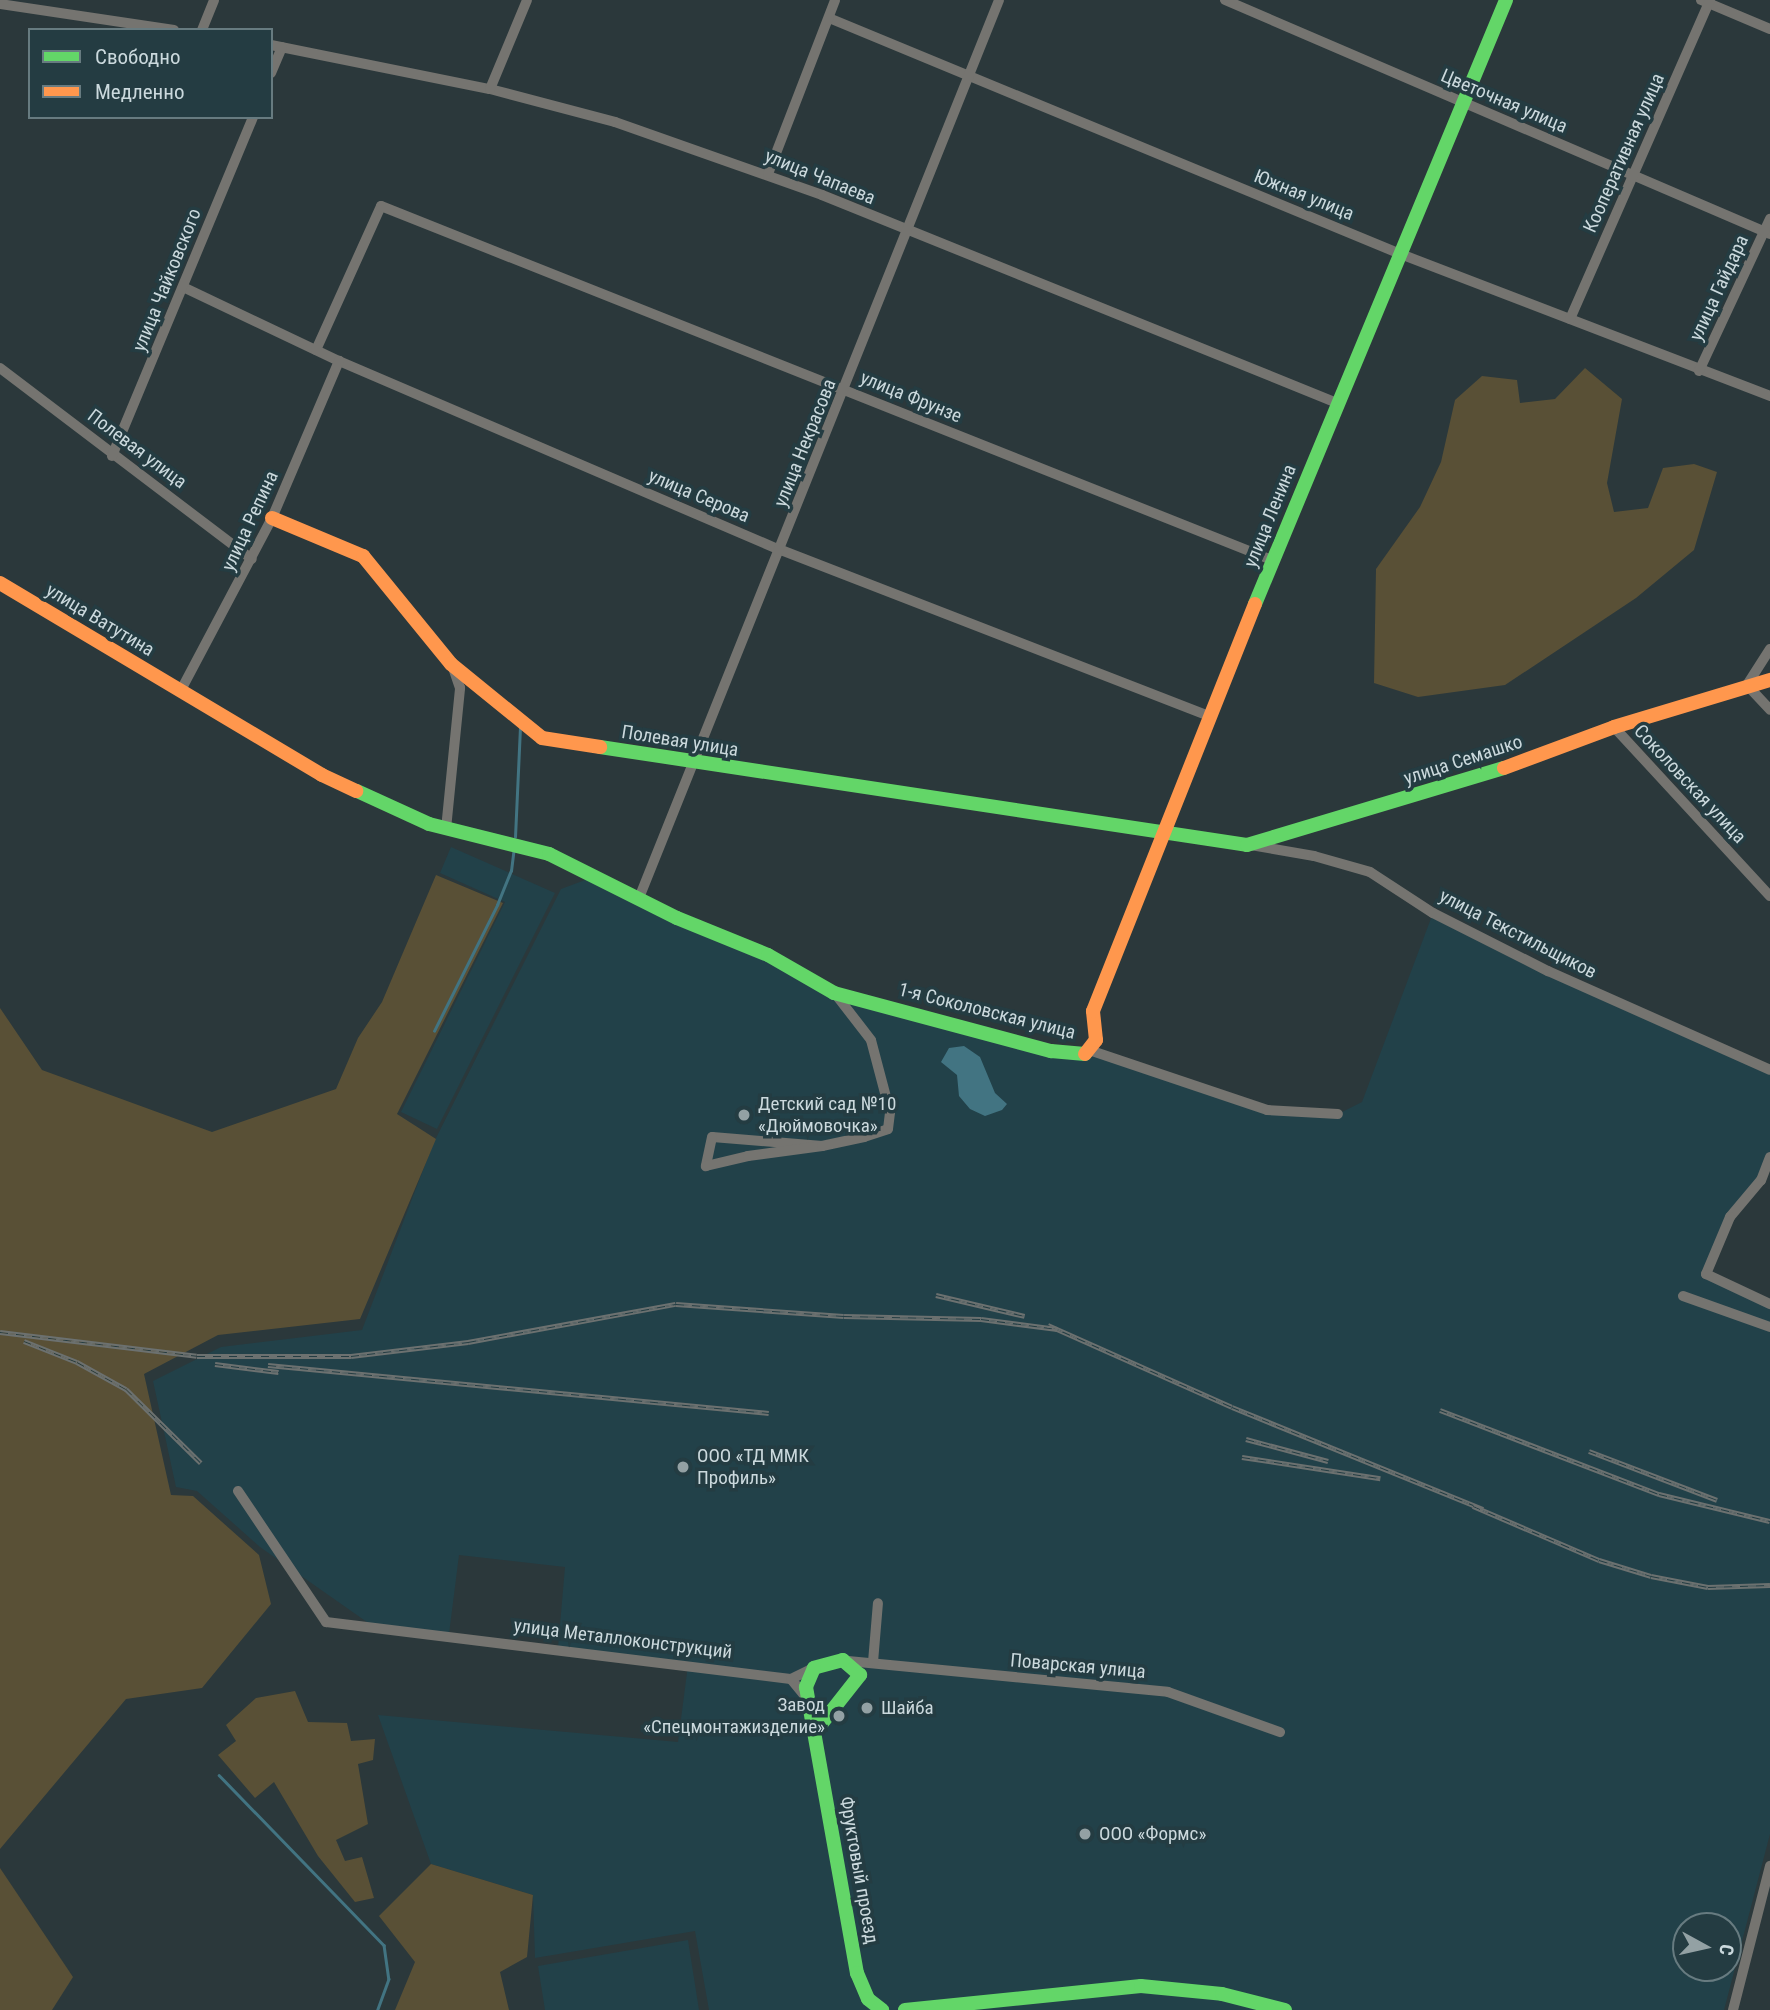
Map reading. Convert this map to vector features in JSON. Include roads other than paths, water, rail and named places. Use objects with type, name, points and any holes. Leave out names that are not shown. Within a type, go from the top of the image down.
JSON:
[{"type":"street","points":[[203,28],[214,0]]},
{"type":"street","points":[[490,89],[527,0]]},
{"type":"street","points":[[768,174],[835,0]]},
{"type":"street","name":"улица Некрасова","points":[[639,898],[845,390],[904,230],[999,0]]},
{"type":"street","name":"Цветочная улица","points":[[1225,0],[1767,232]]},
{"type":"street","name":"улица Ленина","points":[[1092,1051],[1096,1041],[1093,1011],[1163,831],[1398,253],[1506,0]]},
{"type":"street","points":[[1706,1],[1770,29]]},
{"type":"street","name":"Кооперативная улица","points":[[1570,319],[1706,1]]},
{"type":"street","points":[[0,4],[161,28]]},
{"type":"street","name":"Южная улица","points":[[829,18],[1398,253],[1699,371],[1770,396]]},
{"type":"street","name":"улица Чапаева","points":[[276,46],[490,89],[615,122],[768,174],[1337,403]]},
{"type":"street","name":"улица Чайковского","points":[[113,456],[252,119]]},
{"type":"street","name":"улица Фрунзе","points":[[316,350],[381,206],[1272,560]]},
{"type":"street","name":"улица Гайдара","points":[[1699,371],[1767,232],[1770,219]]},
{"type":"street","name":"улица Серова","points":[[183,287],[339,361],[781,550],[1210,716]]},
{"type":"street","name":"улица Репина","points":[[181,690],[275,512],[339,361]]},
{"type":"street","name":"Полевая улица","points":[[0,368],[252,559]]},
{"type":"street","name":"Полевая улица","points":[[275,512],[363,556],[451,664],[542,738],[1163,831]]},
{"type":"street","name":"улица Ватутина","points":[[0,583],[322,775],[446,829]]},
{"type":"street","points":[[1770,649],[1747,685],[1770,710]]},
{"type":"street","points":[[446,829],[460,688],[451,664]]},
{"type":"street","name":"улица Семашко","points":[[1163,831],[1247,845],[1472,780],[1614,727],[1770,680]]},
{"type":"street","name":"Соколовская улица","points":[[1614,727],[1770,896]]},
{"type":"street","name":"1-я Соколовская улица","points":[[446,829],[513,842],[768,955],[835,993],[1051,1051],[1085,1055],[1092,1051],[1267,1110],[1338,1114]]},
{"type":"street","name":"улица Текстильщиков","points":[[1247,845],[1314,856],[1370,872],[1433,913],[1504,949],[1645,1017],[1770,1070]]},
{"type":"street","points":[[822,1146],[712,1137],[706,1166],[748,1156],[822,1146],[888,1129],[890,1112],[871,1040],[835,993]]},
{"type":"street","points":[[1770,1157],[1765,1181],[1730,1217],[1706,1274],[1770,1304]]},
{"type":"street","points":[[1683,1296],[1770,1327]]},
{"type":"street","name":"улица Металлоконструкций","points":[[238,1491],[326,1622],[449,1634],[791,1679]]},
{"type":"street","points":[[815,1732],[830,1717],[870,1661],[878,1603]]},
{"type":"street","points":[[830,1717],[808,1699],[791,1679],[814,1668],[843,1660],[860,1675]]},
{"type":"street","name":"Поварская улица","points":[[843,1660],[1168,1692],[1280,1732]]},
{"type":"street","points":[[808,1699],[808,1678],[814,1668]]},
{"type":"street","name":"Фруктовый проезд","points":[[808,1699],[857,1973],[876,2009]]},
{"type":"street","points":[[1733,2010],[1770,1866]]},
{"type":"street","points":[[905,2010],[1141,1986],[1222,1994],[1285,2010]]},
{"type":"waterway","points":[[515,837],[520,728]]},
{"type":"waterway","points":[[434,1031],[497,905],[511,871],[514,847]]},
{"type":"waterway","points":[[219,1775],[384,1945],[389,1979],[378,2010]]},
{"type":"railway","points":[[936,1295],[1025,1316]]},
{"type":"railway","points":[[0,1332],[197,1356],[351,1356],[468,1342],[676,1304],[844,1316],[981,1319],[1057,1329]]},
{"type":"railway","points":[[1048,1325],[1232,1407],[1483,1509]]},
{"type":"railway","points":[[24,1341],[77,1362],[126,1389],[201,1463]]},
{"type":"railway","points":[[215,1364],[278,1372]]},
{"type":"railway","points":[[268,1365],[769,1413]]},
{"type":"railway","points":[[1440,1410],[1659,1494],[1770,1521]]},
{"type":"railway","points":[[1246,1439],[1328,1461]]},
{"type":"railway","points":[[1589,1451],[1717,1500]]},
{"type":"railway","points":[[1242,1457],[1380,1478]]},
{"type":"railway","points":[[1473,1506],[1599,1560],[1651,1576],[1708,1587],[1770,1585]]},
{"type":"place","name":"Детский сад №10 «Дюймовочка»","points":[[744,1115]]},
{"type":"place","name":"ООО «ТД ММК Профиль»","points":[[683,1467]]},
{"type":"place","name":"Шайба","points":[[867,1708]]},
{"type":"place","name":"Завод «Спецмонтажизделие»","points":[[839,1716]]},
{"type":"place","name":"ООО «Формс»","points":[[1085,1834]]}]
